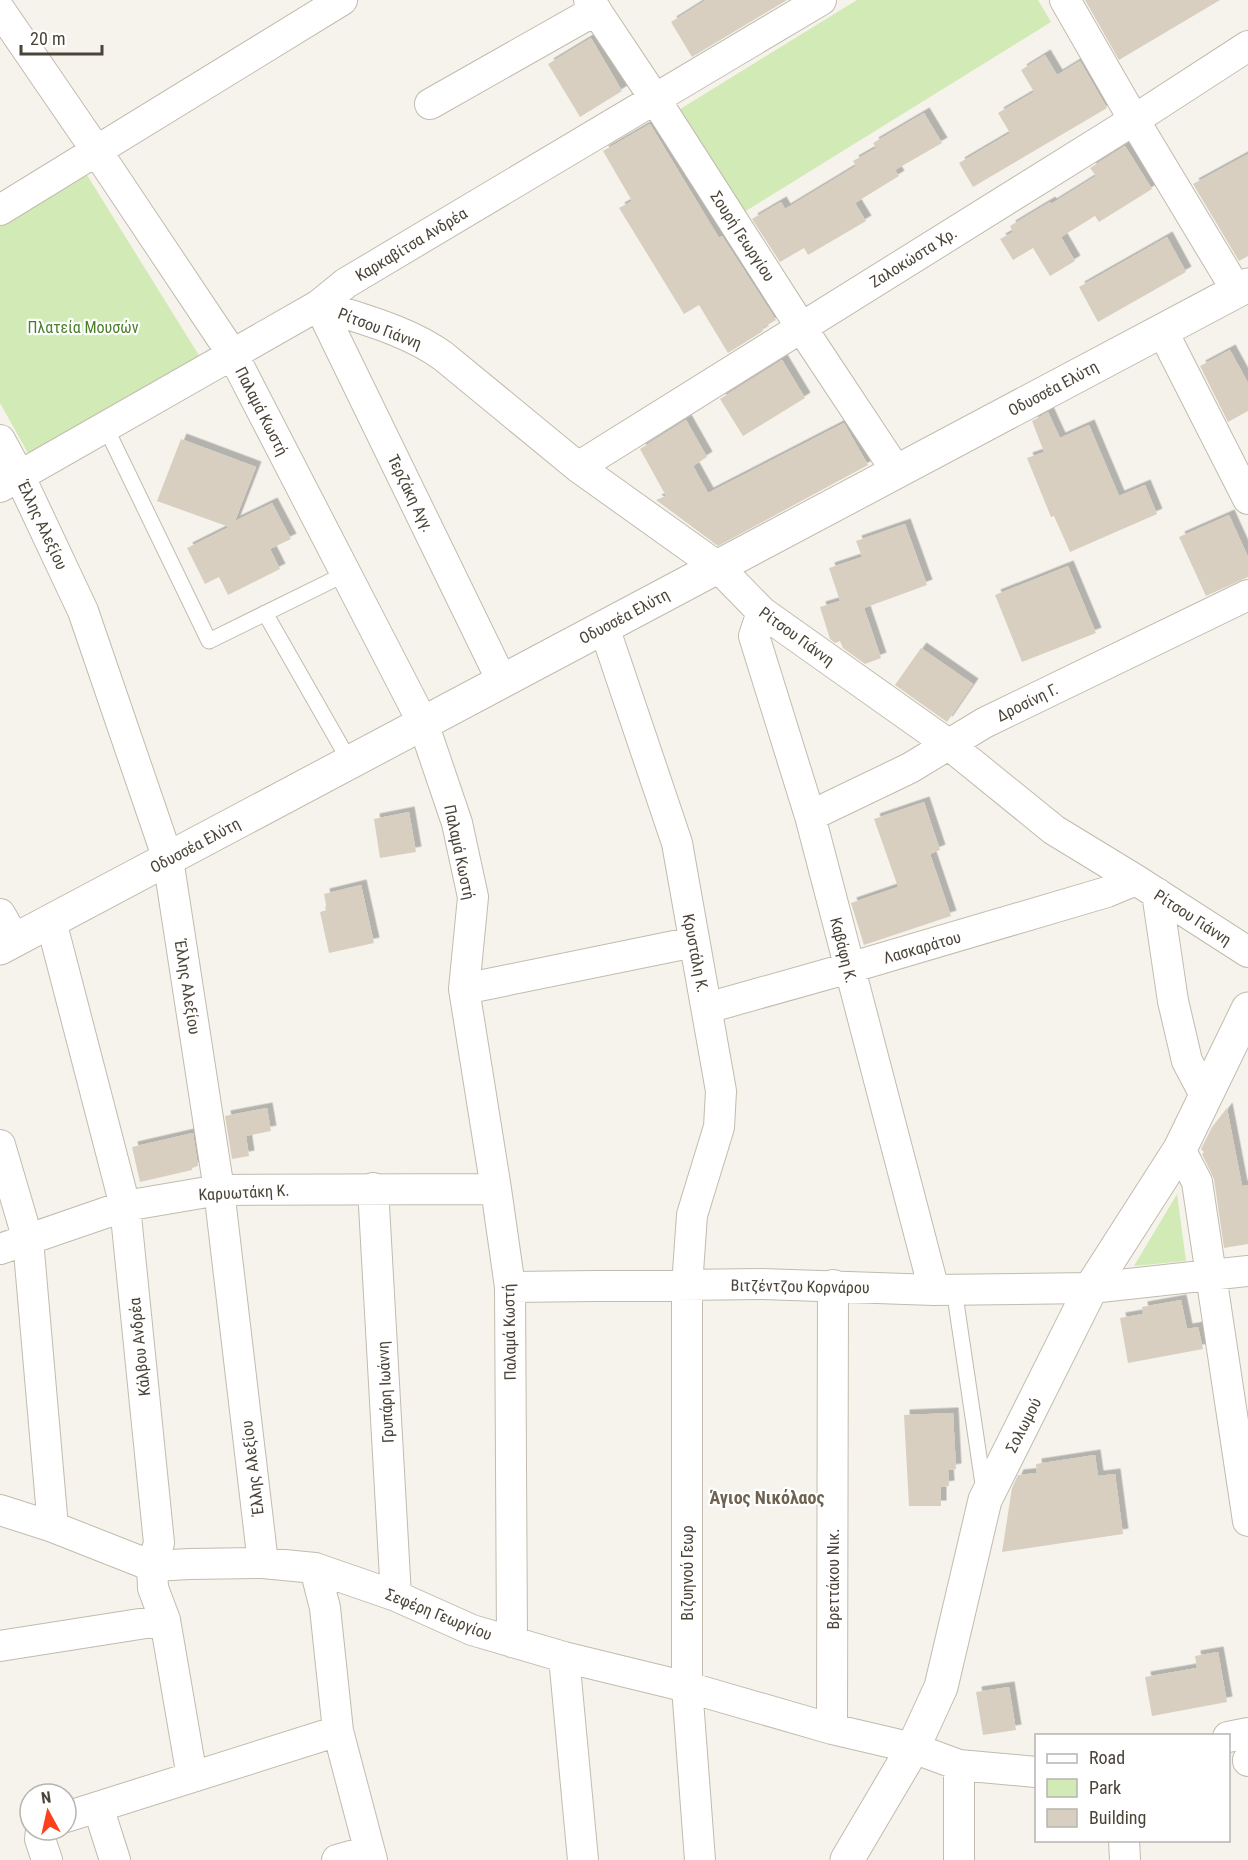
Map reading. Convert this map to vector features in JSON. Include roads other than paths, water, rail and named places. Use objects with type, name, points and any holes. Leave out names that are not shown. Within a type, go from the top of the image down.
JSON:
[{"type":"street","points":[[0,210],[342,0]]},
{"type":"street","name":"Καρκαβίτσα Ανδρέα","points":[[9,481],[319,305],[346,283],[822,0]]},
{"type":"street","points":[[1065,0],[1134,120],[1242,288]]},
{"type":"street","points":[[430,104],[592,5]]},
{"type":"street","name":"Σουρή Γεωργίου","points":[[592,5],[897,472]]},
{"type":"street","name":"Παλαμά Κωστή","points":[[0,10],[233,355],[423,723],[457,823],[473,897],[464,989],[510,1287],[512,1642]]},
{"type":"street","name":"Ζαλοκώστα Χρ.","points":[[578,467],[1134,120],[1248,46]]},
{"type":"street","name":"Οδυσσέα Ελύτη","points":[[5,934],[51,921],[1242,288]]},
{"type":"street","name":"Ρίτσου Γιάννη","points":[[319,305],[425,343],[578,467],[718,567],[762,612],[948,744],[1054,830],[1147,886],[1248,952]]},
{"type":"street","name":"Τερζάκη Αγγ.","points":[[319,305],[502,681]]},
{"type":"street","points":[[1162,330],[1248,499]]},
{"type":"street","name":"Έλλης Αλεξίου","points":[[0,440],[9,481],[83,611],[168,859],[219,1190],[263,1563]]},
{"type":"street","name":"Δροσίνη Γ.","points":[[810,816],[910,768],[984,723],[1248,595]]},
{"type":"street","name":"Καβάφη Κ.","points":[[762,612],[754,636],[810,816],[849,968],[944,1290]]},
{"type":"street","name":"Κρυστάλη Κ.","points":[[604,627],[677,843],[721,1091],[719,1127],[692,1215],[687,1286]]},
{"type":"street","points":[[1147,886],[1187,1061],[1205,1095]]},
{"type":"street","name":"Λασκαράτου","points":[[707,1008],[1107,892],[1147,886]]},
{"type":"street","name":"Κάλβου Ανδρέα","points":[[51,921],[125,1206],[159,1543],[152,1566],[153,1588],[165,1620],[192,1778]]},
{"type":"street","points":[[464,989],[694,942]]},
{"type":"street","name":"Σολωμού","points":[[847,1860],[913,1748],[940,1687],[985,1500],[1091,1288],[1180,1149],[1248,1009]]},
{"type":"street","points":[[0,1145],[28,1240],[53,1527]]},
{"type":"street","points":[[1180,1149],[1197,1182],[1248,1521]]},
{"type":"street","name":"Γρυπάρη Ιωάννη","points":[[373,1188],[396,1596]]},
{"type":"street","name":"Καρυωτάκη Κ.","points":[[0,1249],[125,1206],[219,1190],[496,1189]]},
{"type":"street","name":"Βιτζέντζου Κορνάρου","points":[[510,1287],[762,1284],[944,1290],[1091,1288],[1248,1271]]},
{"type":"street","name":"Βιζυηνού Γεωρ","points":[[687,1286],[687,1687],[700,1860]]},
{"type":"street","name":"Βρεττάκου Νικ.","points":[[832,1729],[833,1286]]},
{"type":"street","name":"Σεφέρη Γεωργίου","points":[[0,1510],[53,1527],[152,1566],[263,1563],[315,1568],[396,1596],[472,1630],[564,1657],[687,1687],[832,1729],[913,1748],[959,1765],[1035,1772]]},
{"type":"street","points":[[315,1568],[325,1608],[338,1731],[370,1856],[337,1860]]},
{"type":"street","points":[[0,1646],[165,1620]]},
{"type":"street","points":[[564,1657],[584,1860]]},
{"type":"street","points":[[78,1813],[338,1731]]},
{"type":"street","points":[[1230,1737],[1248,1733]]},
{"type":"street","points":[[959,1765],[959,1860]]},
{"type":"street","points":[[98,1807],[115,1860]]},
{"type":"street","points":[[41,1842],[47,1860]]},
{"type":"street","points":[[1124,1842],[1125,1860]]},
{"type":"lane","points":[[105,426],[209,641],[345,574]]},
{"type":"lane","points":[[265,613],[350,762]]},
{"type":"lane","points":[[944,1290],[985,1500]]},
{"type":"district","name":"Άγιος Νικόλαος","points":[[767,1498]]},
{"type":"park label","name":"Πλατεία Μουσών","points":[[83,327]]}]
